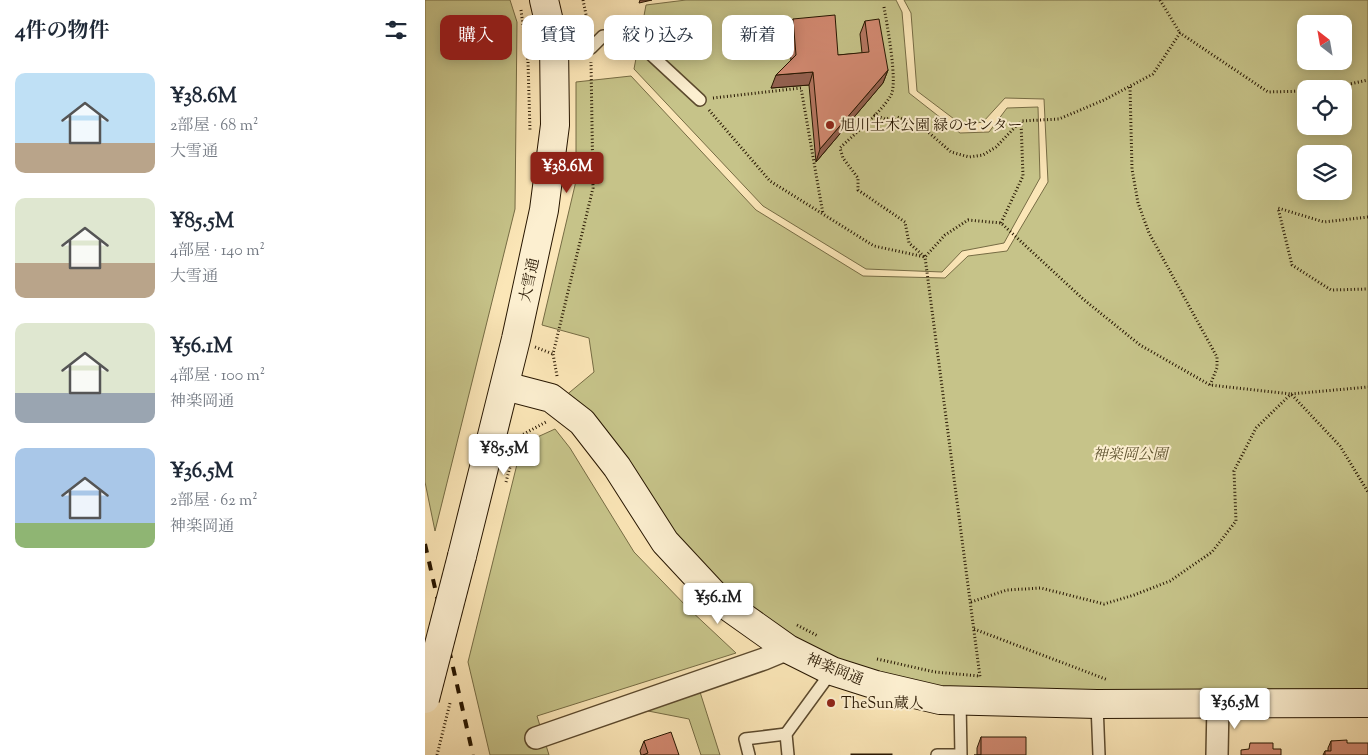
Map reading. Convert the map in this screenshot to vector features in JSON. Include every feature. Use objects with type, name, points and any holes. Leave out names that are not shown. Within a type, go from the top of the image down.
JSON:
[{"type":"street","name":"大雪通","points":[[532,4],[538,15]]},
{"type":"street","name":"大雪通","points":[[425,699],[505,386],[544,210],[555,125],[554,60]]},
{"type":"street","name":"神楽岡通","points":[[505,386],[551,398],[582,422],[617,467],[665,542],[719,600],[790,636],[832,671],[876,685],[940,700],[1093,692],[1218,704],[1368,703]]},
{"type":"street","points":[[536,738],[764,659],[790,636]]},
{"type":"street","points":[[1217,755],[1218,704]]},
{"type":"lane","points":[[594,45],[603,36],[632,37],[700,100]]},
{"type":"lane","points":[[788,755],[786,734],[832,671]]},
{"type":"lane","points":[[1093,692],[1099,755]]},
{"type":"lane","points":[[937,755],[961,754],[960,700]]},
{"type":"lane","points":[[749,755],[745,739],[786,734]]},
{"type":"path","points":[[583,0],[587,15]]},
{"type":"path","points":[[1161,0],[1180,33],[1267,92],[1297,91]]},
{"type":"path","points":[[530,135],[528,62],[532,4]]},
{"type":"path","points":[[885,7],[893,80],[892,94],[874,115],[840,148],[843,158],[858,178],[858,190],[905,222],[909,243],[925,257],[981,676]]},
{"type":"path","points":[[874,115],[885,119],[897,117],[913,123],[927,131],[951,152],[969,157],[983,155],[996,147],[1021,121],[1059,119],[1105,100],[1153,74],[1180,33]]},
{"type":"path","points":[[557,379],[553,354],[593,188],[591,60]]},
{"type":"path","points":[[1352,84],[1368,80]]},
{"type":"path","points":[[1129,86],[1132,169],[1138,204],[1149,234],[1217,358],[1217,368],[1210,385]]},
{"type":"path","points":[[700,100],[801,88],[823,214]]},
{"type":"path","points":[[700,100],[770,181],[874,246],[925,257]]},
{"type":"path","points":[[1001,223],[1023,176],[1021,121]]},
{"type":"path","points":[[1368,217],[1324,222],[1278,208],[1292,265],[1331,290],[1368,289]]},
{"type":"path","points":[[925,257],[945,236],[968,220],[1001,223],[1083,299],[1140,346],[1210,385],[1291,394],[1368,387]]},
{"type":"path","points":[[971,602],[1007,590],[1041,588],[1104,604],[1170,581],[1212,552],[1236,521],[1233,471],[1256,428],[1291,394]]},
{"type":"path","points":[[1291,394],[1340,446],[1368,492]]},
{"type":"path","points":[[505,485],[518,438],[547,422],[553,424]]},
{"type":"path","points":[[974,629],[1108,680],[1093,692]]},
{"type":"path","points":[[790,636],[818,636]]},
{"type":"path","points":[[871,658],[935,672],[988,677]]},
{"type":"green space","points":[[425,0],[510,0],[517,22],[515,209],[435,531],[425,482]]},
{"type":"green space","points":[[686,0],[896,0],[902,12],[909,93],[960,133],[989,132],[1007,108],[1038,107],[1040,178],[1004,243],[962,251],[942,272],[866,269],[763,206],[634,69],[636,60],[712,60],[712,15],[644,15],[646,5]]},
{"type":"green space","name":"神楽岡公園","points":[[904,0],[1368,0],[1368,693],[1010,690],[934,687],[848,664],[768,623],[703,571],[564,397],[594,372],[589,338],[542,325],[576,181],[576,82],[631,76],[756,210],[863,276],[945,278],[968,256],[1007,251],[1048,182],[1044,99],[1005,98],[983,122],[962,125],[917,91],[911,13]]},
{"type":"green space","points":[[555,429],[570,448],[634,552],[688,608],[736,653],[537,716],[549,755],[490,755],[468,662],[522,444]]},
{"type":"green space","points":[[700,692],[720,755],[701,755],[689,719],[643,710]]},
{"type":"building","name":"旭川土木公園 緑のセンター","points":[[835,15],[838,55],[869,52],[865,21],[879,19],[888,70],[820,149],[813,72],[776,75],[791,60],[794,60],[796,55],[794,19]]},
{"type":"building","points":[[671,732],[679,755],[643,755],[648,753],[644,741]]},
{"type":"building","points":[[981,737],[1026,737],[1026,755],[981,755]]},
{"type":"building","points":[[1347,740],[1347,743],[1368,743],[1368,755],[1325,755],[1325,751],[1331,751],[1331,741]]},
{"type":"building","points":[[1250,743],[1273,743],[1273,749],[1281,749],[1281,755],[1241,755],[1241,750],[1249,749]]},
{"type":"building","points":[[892,754],[892,755],[851,755]]},
{"type":"railway","points":[[425,544],[473,755]]},
{"type":"place","name":"旭川土木公園 緑のセンター","points":[[830,125]]},
{"type":"place","name":"TheSun蔵人","points":[[831,703]]}]
